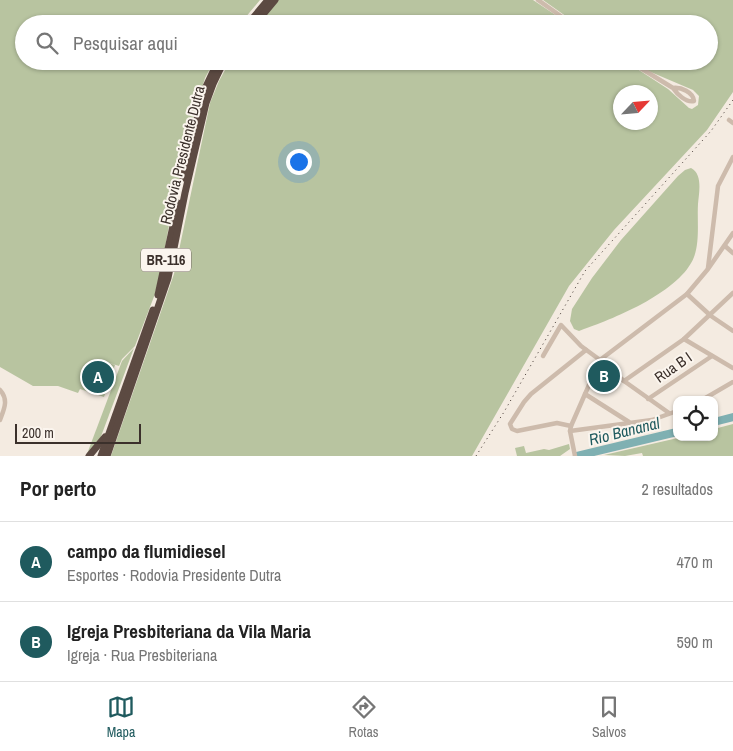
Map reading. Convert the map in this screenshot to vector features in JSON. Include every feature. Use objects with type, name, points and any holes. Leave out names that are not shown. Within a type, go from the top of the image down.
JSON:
[{"type":"highway","points":[[256,15],[268,0]]},
{"type":"highway","points":[[262,15],[275,0]]},
{"type":"highway","name":"Rodovia Presidente Dutra","points":[[101,456],[159,290],[195,121],[203,93],[214,70]]},
{"type":"highway","name":"Rodovia Presidente Dutra","points":[[107,456],[168,278],[184,193],[206,103],[220,70]]},
{"type":"highway","points":[[89,456],[108,432]]},
{"type":"street","points":[[538,0],[559,15]]},
{"type":"street","points":[[644,70],[673,88]]},
{"type":"street","points":[[708,269],[718,186],[733,157]]},
{"type":"street","points":[[575,456],[571,428],[600,360],[687,294],[708,269],[733,233]]},
{"type":"street","points":[[725,246],[733,253]]},
{"type":"street","points":[[687,294],[710,316],[733,331]]},
{"type":"street","points":[[624,381],[684,339],[733,294]]},
{"type":"street","points":[[543,356],[561,325],[586,350],[624,381],[648,400],[669,413]]},
{"type":"street","points":[[684,339],[733,368]]},
{"type":"street","points":[[586,350],[531,394],[510,424],[512,429],[517,431],[557,423],[562,423],[571,428],[652,420],[673,412]]},
{"type":"street","name":"Rua B I","points":[[648,400],[712,356]]},
{"type":"street","points":[[709,396],[733,382]]},
{"type":"street","points":[[0,390],[6,402],[0,420]]},
{"type":"street","points":[[585,394],[629,422]]},
{"type":"green space","points":[[0,0],[260,0],[248,15],[15,15],[15,70],[209,70],[196,107],[172,208],[155,294],[135,346],[122,359],[119,366],[91,357],[115,365],[104,397],[80,389],[78,393],[58,386],[33,386],[0,367]]},
{"type":"green space","points":[[278,0],[533,0],[556,15],[266,15]]},
{"type":"green space","points":[[543,0],[733,0],[733,92],[707,130],[614,230],[569,286],[472,456],[111,456],[174,274],[210,103],[225,70],[639,70],[668,89],[689,108],[692,109],[698,105],[699,96],[693,90],[646,70],[718,70],[718,15],[564,15]]},
{"type":"green space","points":[[691,168],[699,179],[698,237],[694,257],[687,269],[676,281],[646,302],[579,331],[574,329],[570,321],[572,309],[592,278],[621,240],[678,176]]},
{"type":"green space","points":[[134,348],[100,439],[87,454],[122,361]]},
{"type":"green space","points":[[733,424],[733,456],[643,456],[642,453],[625,456],[604,455],[673,439],[673,441],[718,441],[718,428]]},
{"type":"green space","points":[[569,444],[570,449],[560,456],[517,456],[515,448],[524,446],[526,453],[544,449],[549,450]]},
{"type":"waterway","name":"Rio Bananal","points":[[718,421],[733,417]]},
{"type":"waterway","name":"Rio Bananal","points":[[577,456],[673,433]]},
{"type":"railway","points":[[476,456],[504,412],[585,271],[711,131],[733,100]]},
{"type":"place","name":"Igreja Presbiteriana da Vila Maria","points":[[604,376]]},
{"type":"place","name":"campo da flumidiesel","points":[[98,377]]}]
